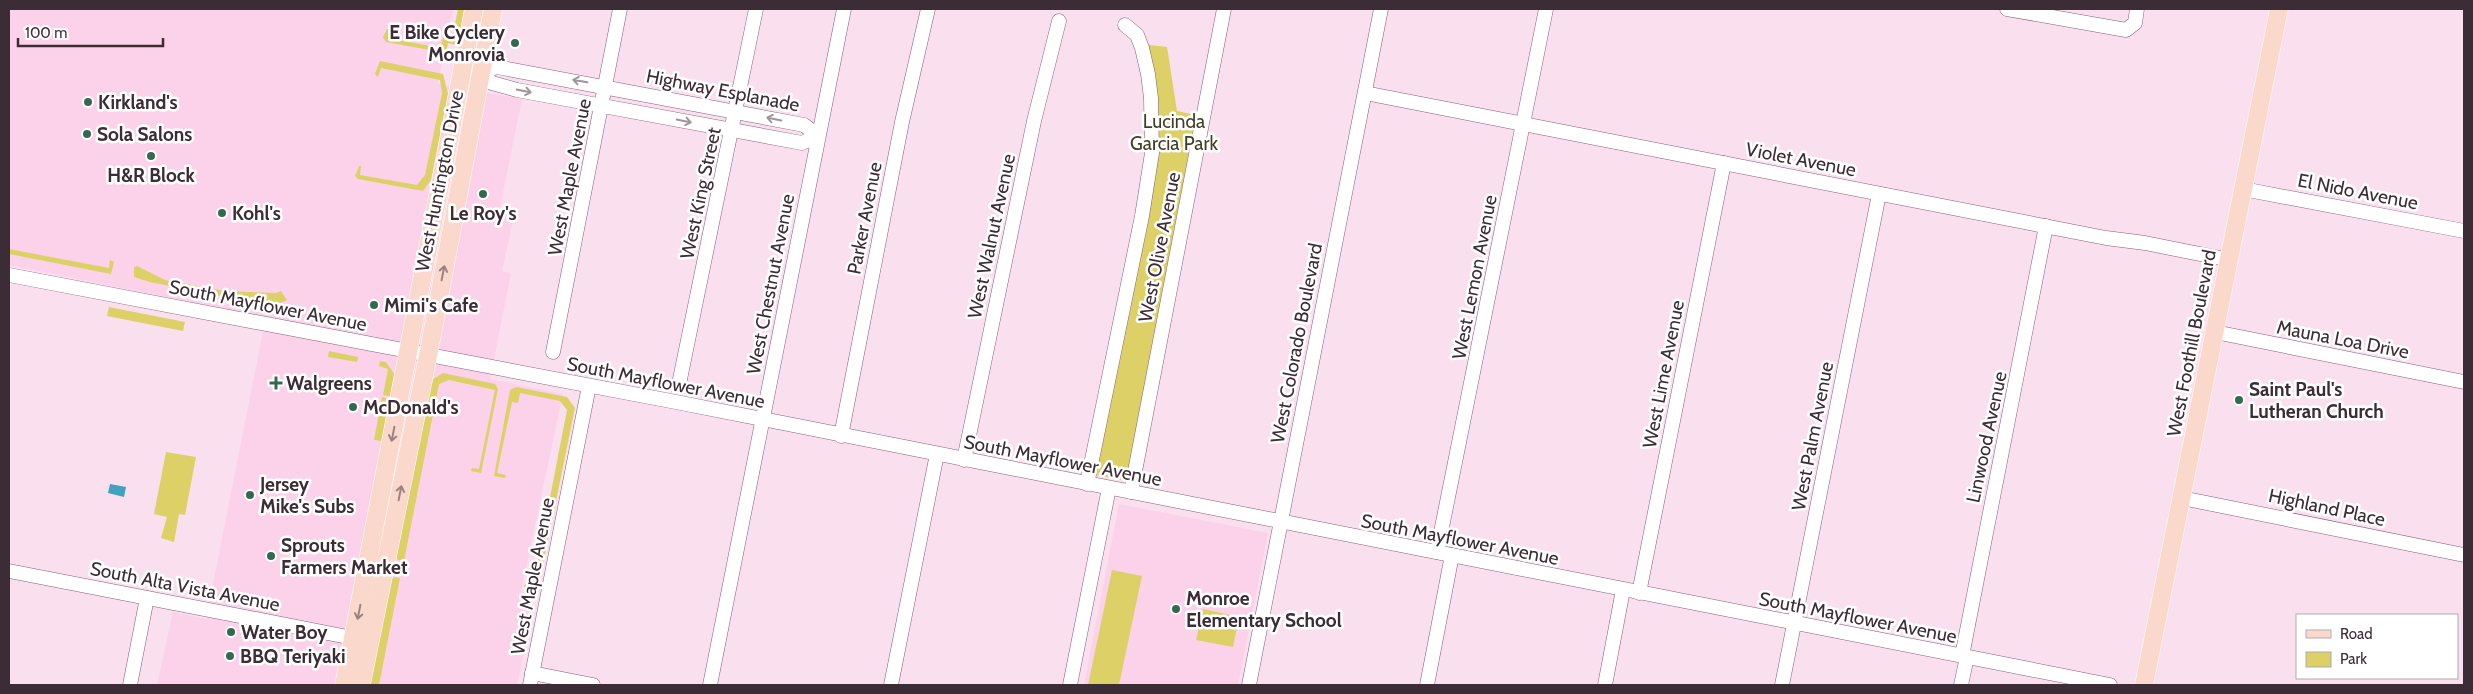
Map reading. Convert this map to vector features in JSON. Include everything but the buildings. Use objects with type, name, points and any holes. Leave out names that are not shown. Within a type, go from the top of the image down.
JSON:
[{"type":"main road","name":"West Huntington Drive","points":[[344,685],[474,9]]},
{"type":"main road","name":"West Huntington Drive","points":[[361,685],[428,356],[493,9]]},
{"type":"main road","name":"West Foothill Boulevard","points":[[2144,685],[2279,9]]},
{"type":"main road","points":[[375,530],[382,538],[374,585],[379,596]]},
{"type":"main road","points":[[354,638],[361,651],[354,685]]},
{"type":"street","name":"West Maple Avenue","points":[[553,352],[620,9]]},
{"type":"street","name":"West King Street","points":[[679,384],[756,9]]},
{"type":"street","name":"West Chestnut Avenue","points":[[710,685],[844,9]]},
{"type":"street","name":"Parker Avenue","points":[[841,436],[902,122],[928,9]]},
{"type":"street","name":"West Olive Avenue","points":[[1131,492],[1224,9]]},
{"type":"street","name":"West Colorado Boulevard","points":[[1249,685],[1381,9]]},
{"type":"street","name":"West Lemon Avenue","points":[[1437,552],[1546,9]]},
{"type":"street","points":[[2007,9],[2126,30],[2135,23],[2137,9]]},
{"type":"street","name":"West Walnut Avenue","points":[[964,460],[1034,121],[1059,21]]},
{"type":"street","name":"West Olive Avenue","points":[[1087,484],[1143,208],[1152,153],[1153,127],[1148,74],[1137,35],[1125,25]]},
{"type":"street","name":"Highway Esplanade","points":[[462,68],[480,73],[492,83],[517,90],[802,143],[818,136],[804,125],[606,86],[497,66],[480,73]]},
{"type":"street","name":"Violet Avenue","points":[[1365,93],[1879,194],[2230,260]]},
{"type":"street","name":"West Lime Avenue","points":[[1639,593],[1724,163]]},
{"type":"street","name":"El Nido Avenue","points":[[2243,189],[2464,231]]},
{"type":"street","name":"West Palm Avenue","points":[[1782,685],[1879,194]]},
{"type":"street","name":"Linwood Avenue","points":[[1961,685],[1964,657],[2046,226]]},
{"type":"street","name":"South Mayflower Avenue","points":[[9,275],[762,419],[2110,685]]},
{"type":"street","name":"Mauna Loa Drive","points":[[2215,332],[2464,382]]},
{"type":"street","name":"West Maple Avenue","points":[[531,679],[589,386]]},
{"type":"street","points":[[891,685],[936,454]]},
{"type":"street","points":[[1070,685],[1109,488]]},
{"type":"street","name":"Highland Place","points":[[2182,498],[2464,555]]},
{"type":"street","points":[[1427,685],[1452,555]]},
{"type":"street","name":"South Alta Vista Avenue","points":[[9,571],[354,638]]},
{"type":"street","points":[[1605,685],[1624,590]]},
{"type":"street","points":[[130,685],[147,598]]},
{"type":"street","points":[[531,679],[593,685]]},
{"type":"shaded area","points":[[9,9],[453,9],[438,84],[522,99],[499,212],[514,216],[502,271],[511,273],[490,379],[563,394],[521,591],[535,593],[517,685],[157,685],[173,612],[206,619],[266,317],[9,265]]},
{"type":"shaded area","name":"Monroe Elementary School","points":[[1119,504],[1268,533],[1238,685],[1084,685]]},
{"type":"green space","points":[[458,9],[464,9],[458,43],[456,45],[448,43],[446,53],[386,42],[383,37],[387,29],[389,29],[388,38],[441,48],[443,37],[452,39]]},
{"type":"green space","name":"Lucinda Garcia Park","points":[[1142,44],[1167,47],[1177,111],[1196,115],[1126,481],[1095,475],[1150,183]]},
{"type":"green space","points":[[380,61],[443,74],[448,94],[431,180],[423,191],[358,179],[355,176],[359,166],[361,166],[360,175],[417,185],[425,175],[442,93],[440,80],[381,68],[378,77],[375,74]]},
{"type":"green space","points":[[9,249],[109,268],[110,260],[114,262],[111,274],[9,254]]},
{"type":"green space","points":[[137,266],[165,280],[224,291],[276,293],[281,291],[287,300],[273,306],[150,282],[134,277],[134,267]]},
{"type":"green space","points":[[109,307],[185,322],[183,331],[107,316]]},
{"type":"green space","points":[[329,351],[358,357],[357,362],[328,357]]},
{"type":"green space","points":[[380,361],[386,362],[395,375],[390,396],[383,395],[388,369],[379,366]]},
{"type":"green space","points":[[443,373],[495,384],[498,389],[481,473],[471,471],[472,468],[479,469],[495,390],[449,380],[439,384],[404,561],[398,560],[396,558],[430,381]]},
{"type":"green space","points":[[516,387],[567,397],[575,408],[538,589],[524,587],[525,584],[533,585],[567,410],[560,401],[520,393],[518,403],[512,402],[497,473],[506,475],[505,478],[494,476],[510,390]]},
{"type":"green space","points":[[382,397],[390,399],[382,441],[374,440]]},
{"type":"green space","points":[[166,452],[196,457],[185,515],[179,514],[174,542],[161,538],[167,517],[154,514]]},
{"type":"green space","points":[[1112,570],[1142,576],[1119,685],[1088,685]]},
{"type":"green space","points":[[394,577],[400,578],[379,685],[370,685],[392,579]]},
{"type":"green space","points":[[1203,609],[1239,617],[1233,647],[1196,640]]},
{"type":"water","points":[[110,484],[126,487],[124,497],[108,493]]},
{"type":"place","name":"E Bike Cyclery Monrovia","points":[[515,43]]},
{"type":"place","name":"Kirkland's","points":[[88,102]]},
{"type":"place","name":"Sola Salons","points":[[87,134]]},
{"type":"place","name":"H&R Block","points":[[151,156]]},
{"type":"place","name":"Le Roy's","points":[[483,194]]},
{"type":"place","name":"Kohl's","points":[[222,213]]},
{"type":"place","name":"Mimi's Cafe","points":[[374,305]]},
{"type":"place","name":"Walgreens","points":[[276,383]]},
{"type":"place","name":"Saint Paul's Lutheran Church","points":[[2239,400]]},
{"type":"place","name":"McDonald's","points":[[353,407]]},
{"type":"place","name":"Jersey Mike's Subs","points":[[250,495]]},
{"type":"place","name":"Sprouts Farmers Market","points":[[271,556]]},
{"type":"place","name":"Monroe Elementary School","points":[[1176,609]]},
{"type":"place","name":"Water Boy","points":[[231,632]]},
{"type":"place","name":"BBQ Teriyaki","points":[[230,656]]}]
